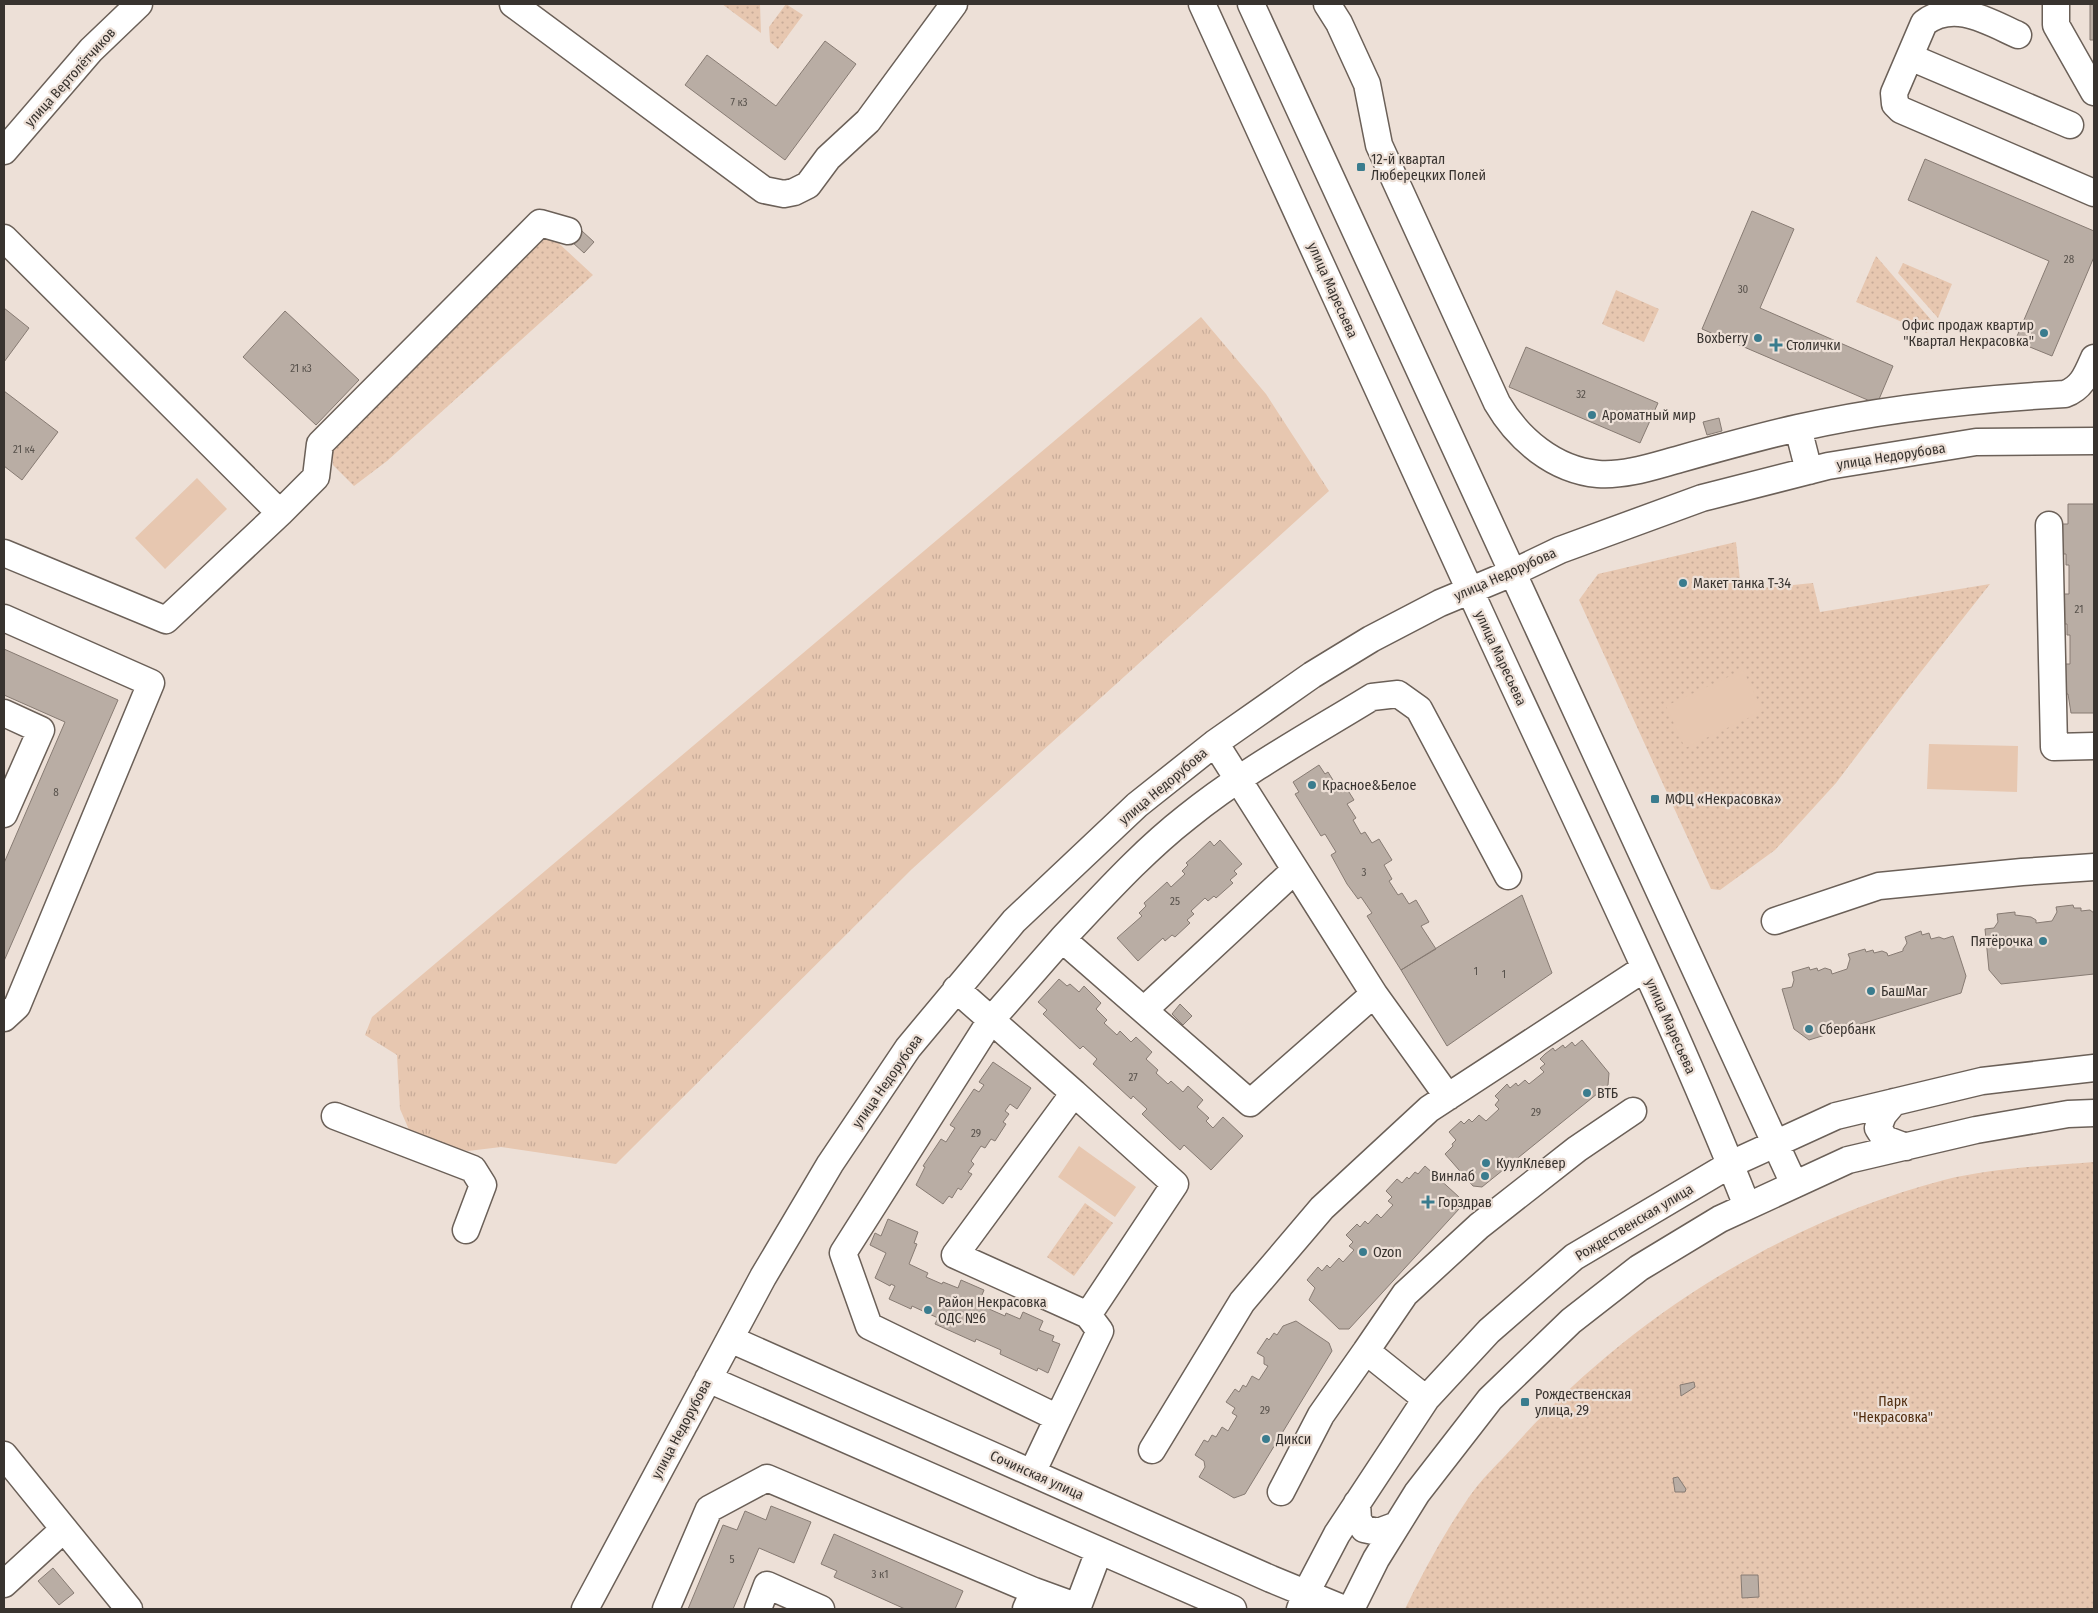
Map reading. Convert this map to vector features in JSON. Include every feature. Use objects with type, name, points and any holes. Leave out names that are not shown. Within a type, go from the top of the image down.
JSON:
[{"type":"street","name":"улица Вертолётчиков","points":[[4,151],[91,50],[139,4]]},
{"type":"street","points":[[513,4],[764,190],[784,194],[794,192],[808,185],[828,158],[862,128],[954,4]]},
{"type":"street","name":"улица Маресьева","points":[[1202,4],[1645,968],[1731,1164],[1747,1206]]},
{"type":"street","points":[[1251,4],[1794,1184]]},
{"type":"street","points":[[1327,4],[1339,23],[1367,84],[1378,145],[1497,402],[1514,428],[1528,442],[1554,460],[1584,471],[1612,474],[1632,472],[1798,428],[1924,406],[2065,394],[2074,391],[2080,385],[2094,358]]},
{"type":"street","points":[[2056,4],[2056,25],[2094,92]]},
{"type":"street","points":[[2018,34],[1963,11],[1946,11],[1932,16],[1924,23],[1894,93],[1895,104],[1901,110],[2094,194]]},
{"type":"street","points":[[1910,57],[2070,125]]},
{"type":"street","points":[[4,553],[166,620],[316,477],[320,444],[540,223],[568,231]]},
{"type":"street","points":[[4,238],[280,513]]},
{"type":"street","points":[[1798,428],[1809,471]]},
{"type":"street","name":"улица Недорубова","points":[[585,1609],[763,1277],[830,1164],[908,1048],[1014,922],[1137,805],[1214,743],[1312,675],[1371,639],[1440,603],[1512,573],[1560,550],[1702,498],[1828,466],[1976,442],[2094,441]]},
{"type":"street","points":[[2049,525],[2054,747],[2094,746]]},
{"type":"street","points":[[4,618],[151,682],[17,1006],[4,1018]]},
{"type":"street","points":[[1058,1418],[869,1326],[843,1253],[991,1020],[1062,939],[1132,866],[1187,817],[1238,780],[1372,697],[1398,694],[1418,709],[1508,876]]},
{"type":"street","points":[[4,713],[41,730],[4,814]]},
{"type":"street","points":[[1214,743],[1374,994],[1448,1097]]},
{"type":"street","points":[[1775,921],[1879,886],[2094,867]]},
{"type":"street","points":[[1144,1010],[1295,870]]},
{"type":"street","points":[[1062,939],[1250,1103],[1374,994]]},
{"type":"street","points":[[1152,1450],[1242,1302],[1322,1208],[1429,1110],[1645,968]]},
{"type":"street","points":[[956,990],[1175,1184],[1088,1314]]},
{"type":"street","name":"Рождественская улица","points":[[1303,1601],[1337,1534],[1426,1399],[1489,1330],[1574,1257],[1731,1164],[1836,1116],[1982,1081],[2094,1068]]},
{"type":"street","points":[[1032,1474],[1100,1331],[1088,1314],[955,1255],[1074,1093]]},
{"type":"street","points":[[1894,1102],[1883,1115],[1878,1128],[1885,1139],[1906,1147]]},
{"type":"street","points":[[1281,1492],[1321,1415],[1405,1294],[1479,1226],[1577,1149],[1633,1111]]},
{"type":"street","points":[[1351,1609],[1376,1559],[1417,1492],[1490,1399],[1571,1321],[1639,1268],[1747,1206],[1848,1160],[1976,1130],[2068,1114],[2094,1113]]},
{"type":"street","points":[[335,1116],[473,1169],[483,1185],[466,1230]]},
{"type":"street","points":[[1651,1212],[1671,1211],[1682,1223],[1679,1237],[1669,1250]]},
{"type":"street","name":"Сочинская улица","points":[[730,1339],[1032,1474],[1303,1601],[1344,1609]]},
{"type":"street","points":[[1366,1351],[1426,1399]]},
{"type":"street","points":[[708,1379],[1234,1609]]},
{"type":"street","points":[[4,1455],[129,1609]]},
{"type":"street","points":[[666,1609],[709,1509],[767,1478],[1030,1600],[1078,1608],[1099,1551]]},
{"type":"street","points":[[1358,1503],[1358,1520],[1364,1528],[1378,1532],[1397,1525]]},
{"type":"street","points":[[4,1584],[64,1529]]},
{"type":"street","points":[[758,1609],[767,1585],[821,1609]]},
{"type":"green space","points":[[722,4],[760,4],[761,33]]},
{"type":"green space","points":[[786,4],[803,15],[778,49],[770,42],[769,27]]},
{"type":"green space","points":[[544,235],[553,238],[593,275],[387,461],[354,486],[333,465],[332,452],[533,239]]},
{"type":"green space","points":[[1876,256],[1932,321],[1927,333],[1856,302]]},
{"type":"green space","points":[[1903,263],[1952,284],[1938,318],[1898,273]]},
{"type":"green space","points":[[1616,290],[1659,309],[1644,342],[1602,324]]},
{"type":"green space","points":[[1201,317],[1266,394],[1329,491],[912,869],[616,1164],[501,1147],[468,1151],[413,1139],[400,1109],[397,1055],[365,1035],[372,1017]]},
{"type":"green space","points":[[197,478],[227,509],[165,569],[135,538]]},
{"type":"green space","points":[[1736,542],[1741,590],[1813,583],[1820,612],[1990,584],[1836,783],[1775,850],[1720,890],[1711,889],[1579,600],[1598,574]]},
{"type":"green space","points":[[1743,670],[1763,711],[1685,748],[1666,706]]},
{"type":"green space","points":[[1929,744],[2018,746],[2017,792],[1927,789]]},
{"type":"green space","points":[[1079,1146],[1136,1187],[1115,1217],[1058,1177]]},
{"type":"green space","name":"Парк \"Некрасовка\"","points":[[2094,1162],[2094,1609],[1405,1609],[1426,1567],[1450,1527],[1472,1493],[1490,1472],[1559,1399],[1607,1356],[1657,1317],[1710,1281],[1765,1250],[1823,1222],[1883,1199],[1944,1180],[2019,1168]]},
{"type":"green space","points":[[1085,1203],[1113,1223],[1074,1276],[1047,1257]]},
{"type":"building","points":[[2090,4],[2094,4],[2094,40],[2090,40]]},
{"type":"building","points":[[825,41],[856,64],[785,160],[685,85],[707,55],[776,106]]},
{"type":"building","points":[[1925,159],[2094,231],[2094,257],[2052,356],[2015,341],[2049,261],[1908,200]]},
{"type":"building","points":[[1752,211],[1794,229],[1760,308],[1893,366],[1877,404],[1702,329]]},
{"type":"building","points":[[582,231],[594,242],[584,253],[572,242]]},
{"type":"building","points":[[4,308],[29,328],[4,362]]},
{"type":"building","points":[[285,311],[359,380],[316,425],[243,357]]},
{"type":"building","points":[[1526,347],[1658,403],[1640,443],[1509,387]]},
{"type":"building","points":[[4,391],[58,432],[22,480],[4,466]]},
{"type":"building","points":[[1719,418],[1722,431],[1707,435],[1703,422]]},
{"type":"building","points":[[2068,504],[2094,504],[2094,713],[2071,713],[2068,694],[2065,694],[2064,664],[2070,664],[2070,635],[2067,635],[2067,624],[2064,624],[2064,594],[2069,594],[2069,565],[2066,565],[2066,554],[2062,554],[2062,524],[2068,524]]},
{"type":"building","points":[[4,649],[118,700],[4,961],[4,863],[65,722],[4,695]]},
{"type":"building","points":[[1319,765],[1325,774],[1328,772],[1336,785],[1342,781],[1354,800],[1347,804],[1356,818],[1353,820],[1361,834],[1365,832],[1372,843],[1379,839],[1392,860],[1384,865],[1392,879],[1389,881],[1398,895],[1402,893],[1409,904],[1416,900],[1429,922],[1421,926],[1436,949],[1401,970],[1367,916],[1372,913],[1361,897],[1358,899],[1347,884],[1331,855],[1336,852],[1325,834],[1321,836],[1295,794],[1299,792],[1293,782]]},
{"type":"building","points":[[1220,840],[1242,864],[1234,871],[1237,874],[1230,880],[1233,883],[1216,898],[1214,896],[1208,901],[1205,898],[1191,911],[1194,914],[1187,920],[1190,923],[1175,937],[1172,935],[1165,941],[1163,938],[1138,961],[1117,938],[1142,916],[1139,913],[1146,906],[1144,903],[1167,882],[1171,887],[1185,874],[1182,871],[1188,865],[1186,863],[1210,841],[1214,846]]},
{"type":"building","points":[[1522,895],[1552,973],[1447,1046],[1401,970]]},
{"type":"building","points":[[2073,905],[2074,908],[2081,908],[2081,911],[2090,910],[2094,913],[2094,974],[2001,984],[1989,970],[1985,929],[1994,928],[1998,922],[1997,914],[2015,912],[2015,915],[2031,917],[2036,920],[2036,923],[2052,921],[2057,912],[2056,907]]},
{"type":"building","points":[[1921,931],[1922,935],[1929,933],[1931,939],[1939,937],[1944,939],[1953,936],[1966,976],[1961,993],[1809,1040],[1794,1029],[1782,989],[1792,987],[1794,980],[1792,972],[1809,967],[1810,970],[1817,968],[1818,971],[1825,968],[1831,970],[1832,974],[1847,969],[1850,959],[1848,954],[1865,949],[1866,952],[1873,950],[1874,953],[1882,951],[1887,953],[1888,956],[1903,951],[1907,943],[1905,937]]},
{"type":"building","points":[[1059,979],[1067,986],[1070,984],[1079,992],[1084,986],[1101,1003],[1096,1009],[1107,1020],[1104,1023],[1117,1035],[1120,1031],[1131,1042],[1136,1037],[1152,1052],[1146,1059],[1158,1070],[1156,1073],[1168,1084],[1171,1081],[1183,1092],[1188,1086],[1203,1100],[1197,1107],[1209,1118],[1206,1121],[1213,1128],[1223,1117],[1243,1136],[1211,1170],[1184,1145],[1180,1150],[1142,1114],[1147,1109],[1133,1096],[1131,1099],[1093,1064],[1097,1059],[1083,1046],[1080,1049],[1043,1014],[1047,1010],[1038,1002]]},
{"type":"building","points":[[1180,1004],[1192,1016],[1183,1025],[1172,1014]]},
{"type":"building","points":[[1582,1040],[1609,1073],[1608,1085],[1482,1187],[1473,1186],[1445,1154],[1456,1140],[1449,1132],[1461,1121],[1464,1124],[1469,1119],[1472,1122],[1479,1115],[1486,1121],[1499,1109],[1495,1105],[1499,1100],[1495,1096],[1507,1084],[1510,1088],[1516,1083],[1518,1086],[1525,1080],[1529,1084],[1544,1072],[1540,1068],[1545,1064],[1540,1059],[1545,1054],[1553,1048],[1555,1051],[1563,1045],[1565,1048],[1572,1042],[1575,1046]]},
{"type":"building","points":[[993,1062],[1031,1088],[1017,1109],[1010,1104],[1005,1111],[1009,1114],[1003,1122],[1006,1124],[995,1141],[991,1139],[985,1148],[981,1146],[971,1161],[974,1164],[968,1172],[972,1174],[961,1190],[958,1188],[952,1198],[949,1196],[943,1204],[916,1185],[925,1167],[923,1166],[941,1139],[946,1142],[955,1128],[950,1125],[974,1089],[979,1092],[984,1085],[979,1082]]},
{"type":"building","points":[[1425,1166],[1459,1197],[1459,1209],[1349,1329],[1339,1329],[1309,1300],[1315,1288],[1307,1280],[1318,1267],[1322,1271],[1327,1265],[1330,1268],[1339,1258],[1343,1262],[1354,1250],[1349,1246],[1353,1242],[1346,1235],[1357,1224],[1360,1227],[1365,1221],[1368,1224],[1377,1214],[1381,1218],[1393,1205],[1388,1201],[1392,1197],[1386,1191],[1397,1179],[1402,1183],[1415,1172],[1418,1174]]},
{"type":"building","points":[[888,1219],[918,1232],[914,1243],[917,1244],[909,1264],[928,1273],[926,1277],[958,1288],[961,1280],[984,1290],[980,1300],[991,1305],[989,1309],[1005,1316],[1006,1313],[1020,1319],[1023,1312],[1043,1321],[1039,1330],[1054,1336],[1052,1341],[1060,1344],[1048,1373],[1038,1368],[1037,1371],[1000,1354],[1001,1350],[976,1339],[975,1342],[935,1324],[938,1318],[912,1306],[911,1309],[889,1299],[895,1286],[891,1284],[890,1286],[875,1278],[886,1253],[870,1245],[875,1233],[881,1236]]},
{"type":"building","points":[[1296,1321],[1329,1343],[1332,1351],[1245,1494],[1234,1498],[1199,1477],[1205,1467],[1204,1461],[1195,1455],[1204,1440],[1208,1442],[1212,1435],[1216,1437],[1222,1427],[1228,1431],[1237,1416],[1232,1413],[1235,1408],[1226,1402],[1235,1389],[1239,1392],[1243,1385],[1246,1387],[1252,1376],[1259,1380],[1268,1366],[1264,1364],[1264,1357],[1257,1353],[1267,1338],[1269,1340],[1274,1333],[1277,1335],[1283,1326]]},
{"type":"building","points":[[1694,1382],[1695,1387],[1681,1396],[1680,1385]]},
{"type":"building","points":[[1678,1477],[1686,1489],[1685,1492],[1675,1492],[1673,1478]]},
{"type":"building","points":[[771,1506],[811,1522],[794,1563],[759,1548],[733,1609],[688,1609],[723,1525],[737,1530],[745,1511],[766,1520]]},
{"type":"building","points":[[834,1534],[963,1591],[955,1609],[905,1609],[834,1577],[837,1571],[821,1564]]},
{"type":"building","points":[[53,1568],[74,1593],[59,1605],[38,1581]]},
{"type":"building","points":[[1741,1575],[1758,1575],[1759,1597],[1742,1598]]},
{"type":"place","name":"12-й квартал Люберецких Полей","points":[[1361,167]]},
{"type":"place","name":"Офис продаж квартир \"Квартал Некрасовка\"","points":[[2044,333]]},
{"type":"place","name":"Boxberry","points":[[1758,338]]},
{"type":"place","name":"Столички","points":[[1776,345]]},
{"type":"place","name":"Ароматный мир","points":[[1592,415]]},
{"type":"place","name":"Макет танка Т-34","points":[[1683,583]]},
{"type":"place","name":"Красное&Белое","points":[[1312,785]]},
{"type":"place","name":"МФЦ «Некрасовка»","points":[[1655,799]]},
{"type":"place","name":"Пятёрочка","points":[[2043,941]]},
{"type":"place","name":"БашМаг","points":[[1871,991]]},
{"type":"place","name":"Сбербанк","points":[[1809,1029]]},
{"type":"place","name":"ВТБ","points":[[1587,1093]]},
{"type":"place","name":"КуулКлевер","points":[[1486,1163]]},
{"type":"place","name":"Винлаб","points":[[1485,1176]]},
{"type":"place","name":"Горздрав","points":[[1428,1202]]},
{"type":"place","name":"Ozon","points":[[1363,1252]]},
{"type":"place","name":"Район Некрасовка ОДС №6","points":[[928,1310]]},
{"type":"place","name":"Рождественская улица, 29","points":[[1525,1402]]},
{"type":"place","name":"Дикси","points":[[1266,1439]]}]
